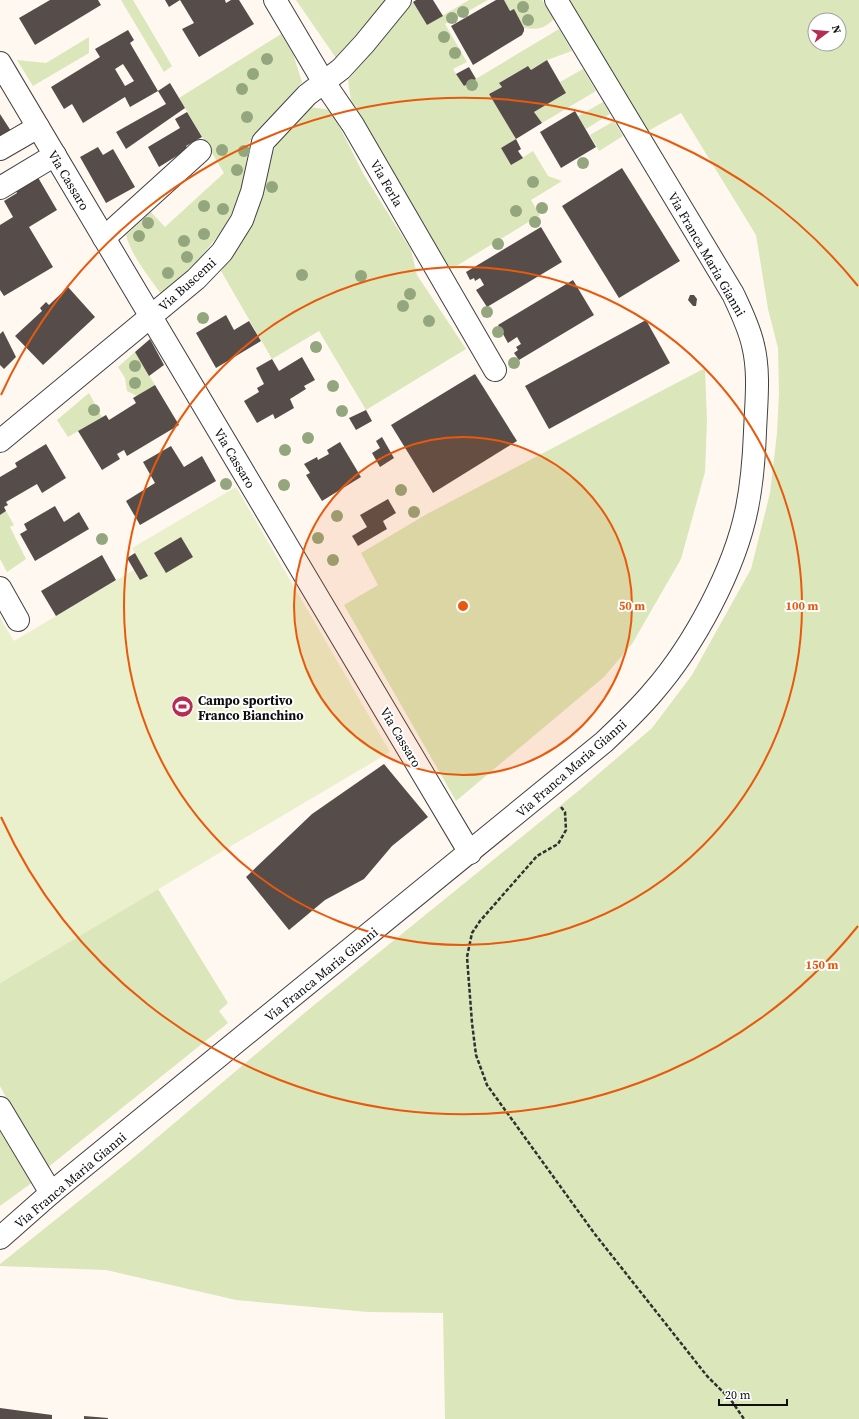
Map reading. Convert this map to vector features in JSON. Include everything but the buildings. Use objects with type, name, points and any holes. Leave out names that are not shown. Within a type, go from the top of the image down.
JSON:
[{"type":"street","name":"Via Ferla","points":[[275,0],[323,82],[353,125],[495,370]]},
{"type":"street","name":"Via Buscemi","points":[[0,441],[196,278],[222,252],[242,220],[252,192],[263,142],[307,95],[341,69],[364,44],[400,0]]},
{"type":"street","name":"Via Franca Maria Gianni","points":[[0,1238],[51,1194],[604,742],[654,691],[682,654],[724,580],[747,509],[753,468],[757,366],[754,345],[746,321],[733,294],[556,0]]},
{"type":"street","name":"Via Cassaro","points":[[0,63],[470,853]]},
{"type":"street","points":[[0,149],[38,127]]},
{"type":"street","points":[[104,238],[200,151]]},
{"type":"street","points":[[0,188],[55,155]]},
{"type":"street","points":[[0,588],[18,620]]},
{"type":"street","points":[[0,1108],[51,1194]]},
{"type":"path","points":[[548,789],[565,812],[566,830],[558,844],[537,856],[480,921],[472,933],[467,957],[476,1055],[488,1085],[594,1233],[707,1376],[731,1400],[744,1419]]},
{"type":"green space","points":[[121,0],[133,0],[172,66],[164,72]]},
{"type":"green space","points":[[296,0],[386,0],[336,58]]},
{"type":"green space","points":[[469,0],[488,0],[445,24],[467,62],[453,69],[464,86],[559,29],[572,51],[547,60],[531,70],[528,66],[500,82],[502,87],[489,94],[516,139],[501,148],[511,165],[533,151],[548,176],[562,181],[531,200],[540,215],[448,270],[410,207],[388,161],[364,128],[351,101],[348,80],[413,2],[427,25]]},
{"type":"green space","points":[[504,0],[542,0],[554,19],[547,25],[540,28],[524,28],[514,10],[510,11]]},
{"type":"green space","points":[[569,0],[859,0],[859,1419],[445,1419],[443,1313],[368,1312],[236,1300],[106,1270],[0,1266],[0,1264],[133,1158],[308,1010],[582,788],[652,728],[692,675],[751,569],[770,493],[777,433],[779,393],[778,348],[768,309],[756,235],[681,113],[646,132]]},
{"type":"green space","points":[[281,34],[293,54],[302,82],[249,142],[242,194],[222,231],[198,260],[174,285],[161,294],[136,258],[126,235],[151,212],[165,227],[224,173],[179,98]]},
{"type":"green space","points":[[89,37],[89,53],[33,86],[17,60],[46,63]]},
{"type":"green space","points":[[583,69],[596,91],[542,123],[534,112],[566,93],[560,82]]},
{"type":"green space","points":[[603,102],[610,114],[586,129],[578,116]]},
{"type":"green space","points":[[310,107],[331,110],[364,175],[411,250],[417,275],[466,349],[366,410],[319,331],[272,359],[221,271],[253,224],[264,186],[268,164],[280,135]]},
{"type":"green space","points":[[614,121],[623,136],[599,151],[590,135]]},
{"type":"green space","points":[[135,352],[155,385],[137,396],[127,391],[125,378],[118,367]]},
{"type":"green space","points":[[705,368],[707,421],[705,472],[681,559],[632,644],[604,677],[456,801],[344,605],[378,585],[361,553],[427,514]]},
{"type":"green space","points":[[89,393],[102,417],[68,437],[57,420]]},
{"type":"green space","name":"Campo sportivo Franco Bianchino","points":[[236,487],[390,752],[0,983],[0,618],[14,641],[142,565],[132,548]]},
{"type":"green space","points":[[6,511],[14,525],[10,527],[26,559],[7,572],[0,559],[0,515]]},
{"type":"green space","points":[[158,889],[228,1003],[219,1011],[228,1023],[47,1168],[0,1086],[0,983]]},
{"type":"green space","points":[[0,1131],[33,1182],[0,1206]]},
{"type":"place","name":"Campo sportivo Franco Bianchino","points":[[182,707]]}]
